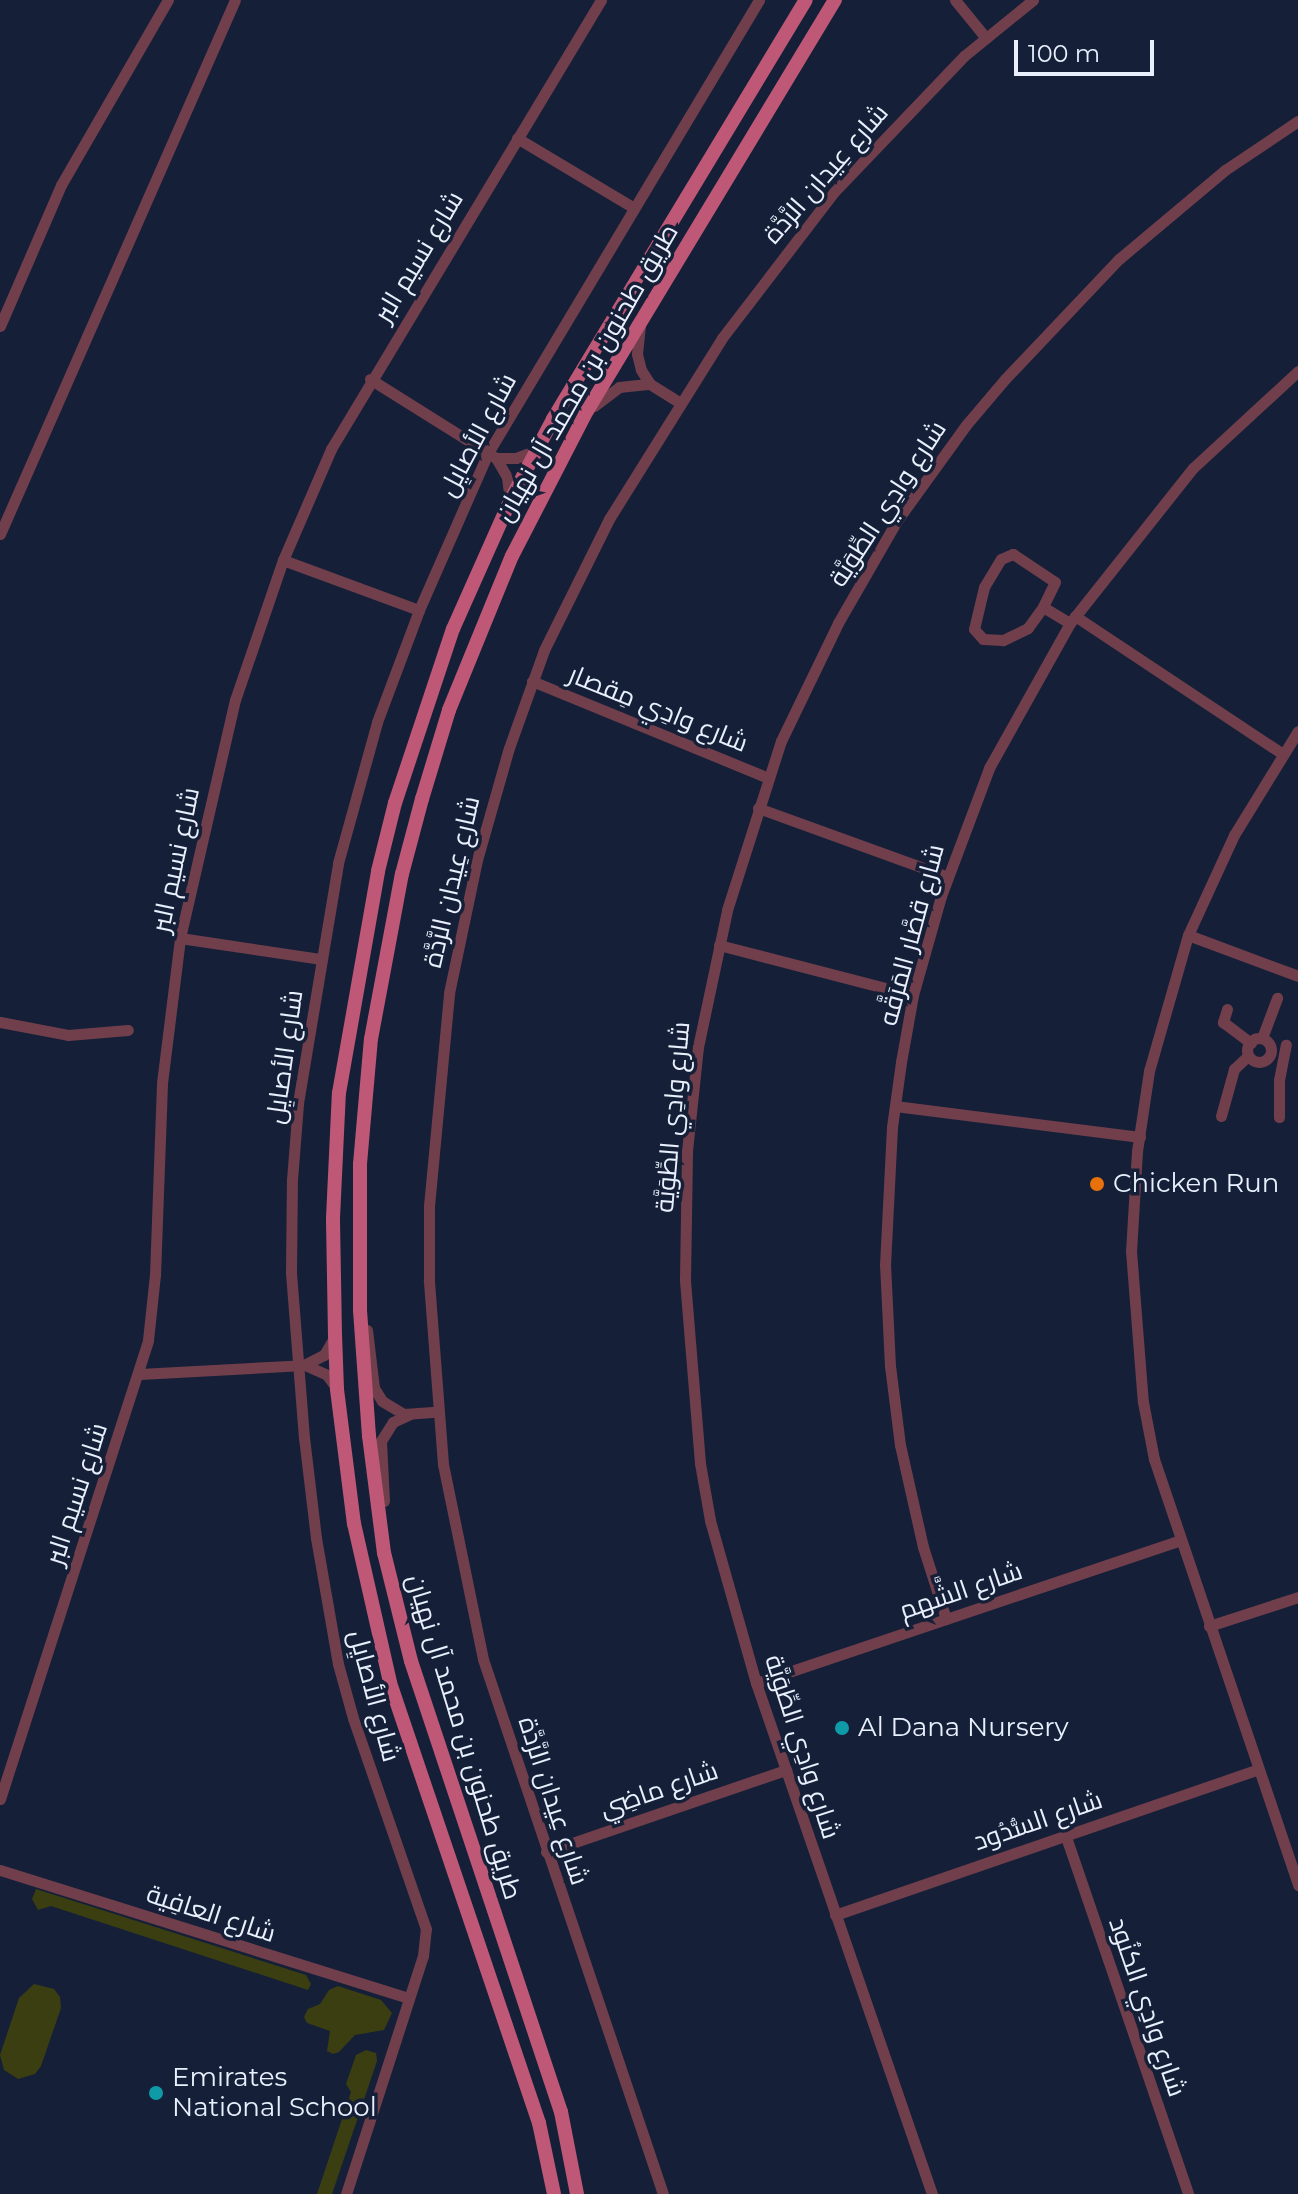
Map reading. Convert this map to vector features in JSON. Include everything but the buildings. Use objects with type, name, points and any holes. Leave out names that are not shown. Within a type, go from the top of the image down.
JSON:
[{"type":"main road","name":"طريق طحنون بن محمد آل نهيان","points":[[554,2194],[532,2100],[390,1682],[354,1524],[337,1389],[335,1335],[333,1218],[339,1093],[378,871],[434,680],[453,629],[510,501],[537,450],[806,0]]},
{"type":"main road","name":"طريق طحنون بن محمد آل نهيان","points":[[577,2194],[561,2112],[411,1661],[384,1553],[369,1436],[360,1310],[360,1164],[371,1039],[402,874],[449,710],[480,628],[538,503],[587,411],[835,0]]},
{"type":"street","points":[[0,326],[61,185],[168,0]]},
{"type":"street","points":[[0,534],[235,0]]},
{"type":"street","name":"شارع نسيم البر","points":[[0,1799],[140,1374],[153,1307],[162,1083],[180,938],[235,700],[283,560],[331,449],[370,379],[601,0]]},
{"type":"street","name":"شارع الأصايِل","points":[[346,2194],[423,1956],[426,1929],[353,1718],[338,1664],[316,1538],[291,1272],[292,1180],[298,1103],[321,959],[346,831],[377,722],[419,610],[492,456],[634,208],[759,0]]},
{"type":"street","points":[[955,0],[986,38]]},
{"type":"street","name":"شارع عِيدان الرَّدَّة","points":[[663,2194],[546,1852],[476,1631],[436,1412],[429,1280],[429,1206],[449,993],[477,860],[509,748],[532,681],[567,600],[609,519],[679,402],[758,288],[834,192],[986,38],[1033,0]]},
{"type":"street","name":"شارع وادِي الطِّوَيَّة","points":[[932,2194],[756,1683],[710,1520],[700,1463],[687,1333],[687,1151],[698,1047],[719,945],[758,808],[781,741],[866,572],[913,498],[966,425],[1066,312],[1119,259],[1225,170],[1298,121]]},
{"type":"street","points":[[517,138],[634,208]]},
{"type":"street","points":[[640,324],[638,362],[650,384],[679,402]]},
{"type":"street","name":"شارع قصَّار المَرَقَّه","points":[[946,1619],[911,1495],[890,1366],[886,1213],[895,1106],[913,995],[946,876],[989,768],[1073,619],[1151,516],[1193,468],[1298,371]]},
{"type":"street","points":[[370,379],[492,456],[507,477],[510,501]]},
{"type":"street","points":[[587,411],[619,387],[650,384]]},
{"type":"street","points":[[492,456],[516,458],[537,450]]},
{"type":"street","points":[[1013,554],[1055,582],[1043,607],[1028,628],[1003,640],[983,639],[974,629],[984,587],[1001,559],[1013,554]]},
{"type":"street","points":[[283,560],[419,610]]},
{"type":"street","points":[[1043,607],[1073,619],[1281,753]]},
{"type":"street","name":"شارع وادِي مِقصار","points":[[532,681],[768,778]]},
{"type":"street","points":[[1298,731],[1281,753],[1234,835],[1188,935],[1149,1071],[1131,1251],[1142,1388],[1154,1459],[1257,1770],[1294,1859],[1298,1885]]},
{"type":"street","points":[[758,808],[946,876]]},
{"type":"street","points":[[1188,935],[1298,976]]},
{"type":"street","points":[[180,938],[321,959]]},
{"type":"street","points":[[719,945],[913,995]]},
{"type":"street","points":[[1221,1116],[1234,1069],[1261,1041],[1277,998]]},
{"type":"street","points":[[1227,1009],[1223,1022],[1261,1041],[1298,1049]]},
{"type":"street","points":[[0,1022],[68,1035],[128,1030]]},
{"type":"street","points":[[1248,1056],[1262,1061],[1271,1051],[1261,1041]]},
{"type":"street","points":[[1279,1117],[1279,1080],[1286,1045]]},
{"type":"street","points":[[895,1106],[1140,1137]]},
{"type":"street","points":[[360,1310],[367,1330],[377,1395],[392,1410],[410,1414],[436,1412]]},
{"type":"street","points":[[140,1374],[301,1365],[324,1355],[335,1335]]},
{"type":"street","points":[[301,1365],[327,1375],[337,1389]]},
{"type":"street","points":[[384,1553],[387,1533],[381,1441],[393,1422],[410,1414]]},
{"type":"street","name":"شارع الشَّهم","points":[[756,1683],[1179,1541]]},
{"type":"street","points":[[1209,1626],[1298,1597]]},
{"type":"street","name":"شارع ماضِي","points":[[546,1852],[786,1770]]},
{"type":"street","name":"شارع السُّدُود","points":[[835,1915],[1257,1770]]},
{"type":"street","name":"شارع وادِي الكنُود","points":[[1065,1834],[1188,2194]]},
{"type":"street","name":"شارع العافِية","points":[[0,1870],[408,1998]]},
{"type":"green space","points":[[36,1889],[306,1975],[311,1984],[308,1990],[51,1906],[38,1910],[32,1899]]},
{"type":"green space","points":[[34,1984],[54,1989],[60,1997],[61,2008],[41,2066],[35,2074],[18,2079],[4,2070],[0,2055],[19,1998]]},
{"type":"green space","points":[[338,1986],[381,2000],[392,2013],[384,2030],[355,2035],[339,2052],[333,2054],[327,2051],[330,2031],[307,2023],[304,2017],[308,2009],[320,2004],[329,1990]]},
{"type":"green space","points":[[366,2050],[376,2053],[377,2061],[332,2194],[317,2194],[351,2092],[346,2084],[356,2055]]},
{"type":"place","name":"Chicken Run","points":[[1097,1184]]},
{"type":"place","name":"Al Dana Nursery","points":[[842,1728]]},
{"type":"place","name":"Emirates National School","points":[[156,2093]]}]
